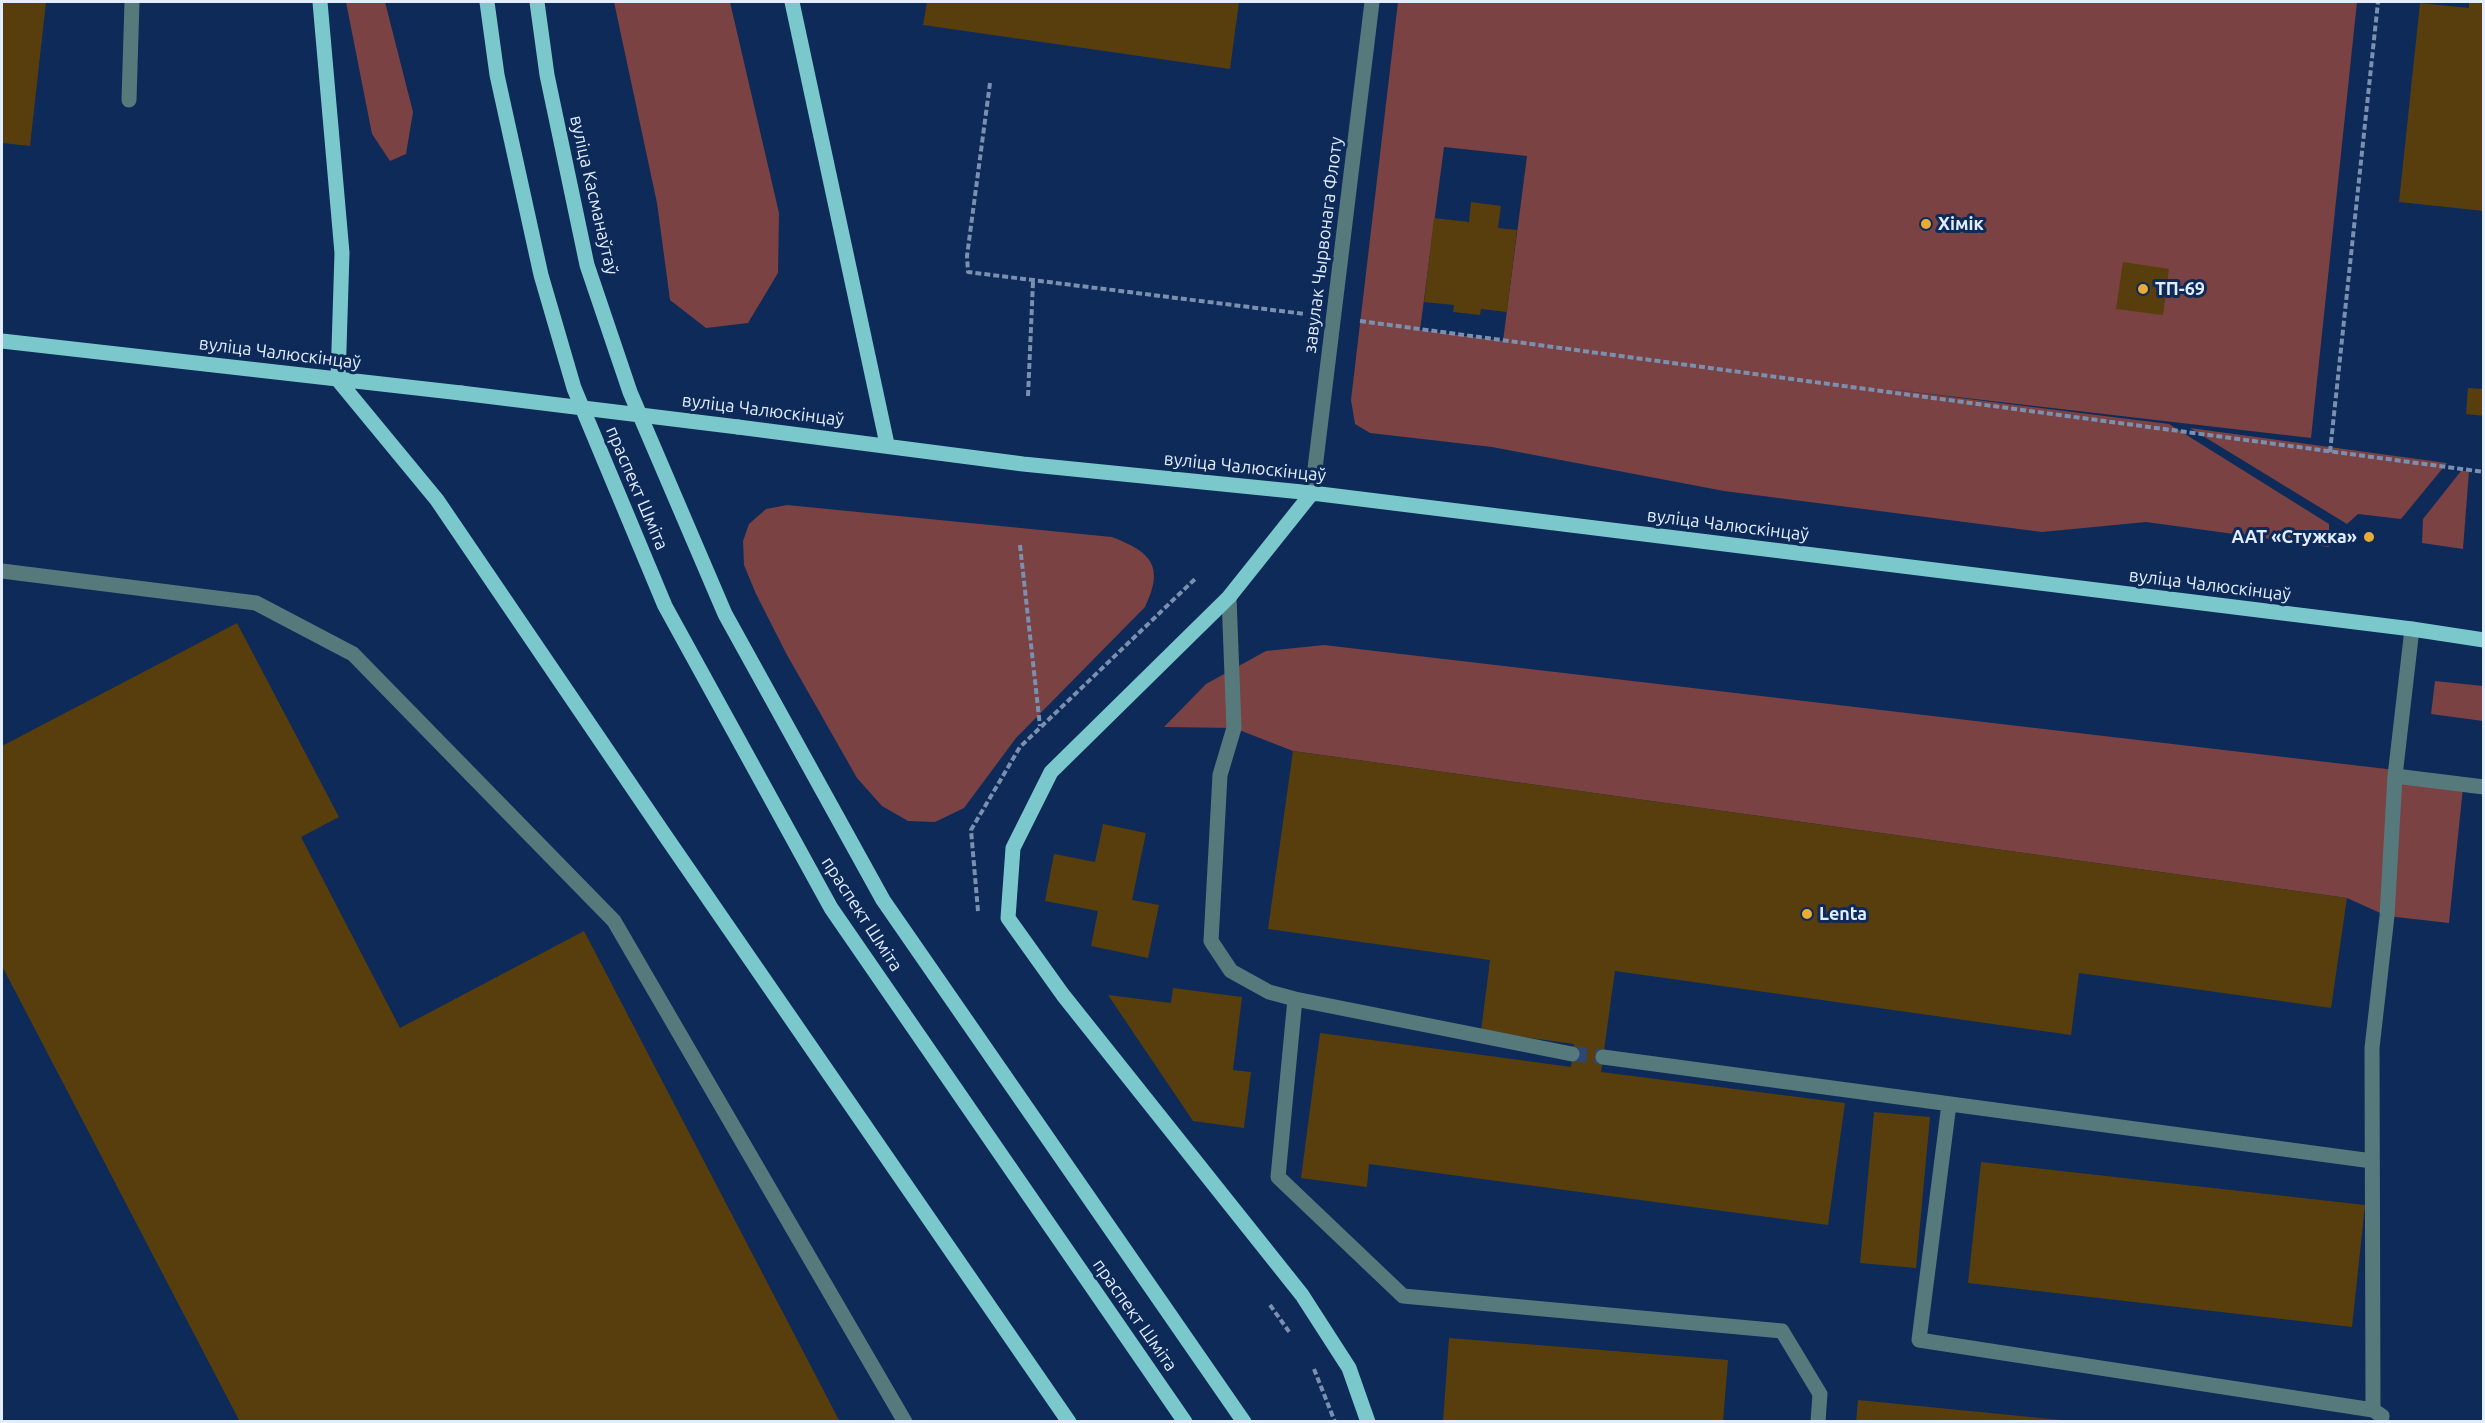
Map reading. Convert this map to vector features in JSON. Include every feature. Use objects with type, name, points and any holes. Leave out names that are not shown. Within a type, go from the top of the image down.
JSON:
[{"type":"main road","points":[[320,2],[342,253],[338,380],[437,500],[1069,1422]]},
{"type":"main road","name":"праспект Шміта","points":[[487,2],[498,75],[541,275],[574,388],[665,606],[831,908],[1185,1422]]},
{"type":"main road","name":"вуліца Касманаўтаў","points":[[537,2],[547,75],[587,265],[630,392]]},
{"type":"main road","points":[[792,2],[886,444]]},
{"type":"main road","name":"вуліца Чалюскінцаў","points":[[2,341],[886,444],[1023,464],[1312,493],[2412,629],[2484,640]]},
{"type":"main road","name":"праспект Шміта","points":[[630,392],[725,614],[883,900],[1244,1422]]},
{"type":"main road","points":[[1312,493],[1229,597],[1051,772],[1013,848],[1008,918],[1063,995],[1302,1295],[1349,1368],[1368,1422]]},
{"type":"street","points":[[129,100],[132,2]]},
{"type":"street","name":"завулак Чырвонага Флоту","points":[[1312,493],[1372,2]]},
{"type":"street","points":[[2,571],[256,603],[353,654],[614,921],[905,1422]]},
{"type":"street","points":[[1229,597],[1234,728],[1220,775],[1210,942],[1231,971],[1269,992],[1295,999],[1572,1054]]},
{"type":"street","points":[[1949,1104],[1919,1340],[2377,1416],[2372,1048],[2387,916],[2395,776],[2412,629]]},
{"type":"street","points":[[2395,776],[2484,787]]},
{"type":"street","points":[[1295,999],[1278,1177],[1403,1296],[1782,1331],[1821,1394],[1818,1422]]},
{"type":"street","points":[[1603,1057],[2372,1161]]},
{"type":"path","points":[[2330,452],[2378,2]]},
{"type":"path","points":[[990,83],[967,256],[968,272],[1033,282],[1335,317],[2484,472]]},
{"type":"path","points":[[1028,396],[1033,282]]},
{"type":"path","points":[[1020,545],[1040,727]]},
{"type":"path","points":[[978,912],[970,830],[1020,747],[1195,579]]},
{"type":"path","points":[[1268,1302],[1294,1339]]},
{"type":"path","points":[[1313,1367],[1335,1422]]},
{"type":"shaded area","points":[[346,2],[385,2],[413,112],[406,154],[390,161],[372,134]]},
{"type":"shaded area","points":[[614,2],[730,2],[779,213],[778,273],[748,323],[706,328],[670,300],[657,203]]},
{"type":"shaded area","name":"Хімік","points":[[1398,2],[2357,2],[2311,438],[1888,389],[2169,424],[2329,524],[2329,547],[2146,522],[2042,532],[1724,491],[1492,447],[1370,433],[1355,424],[1351,400]],"holes":[[[1444,147],[1527,156],[1503,341],[1420,330]]]},
{"type":"shaded area","points":[[2190,428],[2447,463],[2401,519],[2358,514],[2347,524]]},
{"type":"shaded area","points":[[2461,471],[2469,471],[2463,549],[2422,543],[2423,519]]},
{"type":"shaded area","points":[[787,505],[1112,537],[1136,548],[1145,555],[1151,562],[1154,581],[1145,607],[1016,738],[964,808],[935,822],[908,821],[882,806],[857,778],[787,655],[744,565],[743,541],[749,524],[766,509]]},
{"type":"shaded area","points":[[1324,645],[2464,778],[2449,923],[2387,916],[2347,898],[1293,751],[1234,728],[1164,727],[1206,684],[1266,651]]},
{"type":"shaded area","points":[[2435,681],[2483,686],[2483,721],[2431,714]]},
{"type":"building","points":[[2,2],[46,2],[30,146],[2,143]]},
{"type":"building","points":[[927,2],[1239,2],[1230,69],[923,25]]},
{"type":"building","points":[[2469,2],[2484,2],[2484,211],[2399,202],[2420,3],[2469,8]]},
{"type":"building","points":[[1471,202],[1501,206],[1498,228],[1517,230],[1507,312],[1481,309],[1480,315],[1453,312],[1454,305],[1424,302],[1434,218],[1469,222]]},
{"type":"building","name":"ТП-69","points":[[2123,262],[2169,269],[2163,315],[2116,309]]},
{"type":"building","points":[[2468,388],[2484,389],[2484,416],[2466,414]]},
{"type":"building","points":[[237,623],[339,817],[301,837],[400,1028],[584,931],[840,1422],[240,1422],[2,966],[2,746]]},
{"type":"building","name":"Lenta","points":[[1293,751],[2347,898],[2331,1008],[2079,973],[2071,1035],[1615,971],[1601,1072],[1845,1103],[1828,1225],[1369,1164],[1367,1187],[1301,1178],[1320,1033],[1571,1067],[1574,1044],[1481,1031],[1490,960],[1268,929]]},
{"type":"building","points":[[1103,824],[1146,833],[1132,900],[1159,905],[1148,958],[1091,946],[1098,911],[1045,901],[1054,854],[1095,862]]},
{"type":"building","points":[[1173,988],[1242,997],[1233,1070],[1251,1072],[1244,1128],[1193,1121],[1108,995],[1171,1003]]},
{"type":"building","points":[[1874,1112],[1930,1117],[1916,1268],[1860,1263]]},
{"type":"building","points":[[1981,1162],[2365,1205],[2352,1327],[1968,1283]]},
{"type":"building","points":[[1449,1338],[1728,1360],[1723,1422],[1443,1422]]},
{"type":"building","points":[[1858,1400],[2061,1420],[2061,1422],[1856,1422]]},
{"type":"tunnel","points":[[1572,1054],[1603,1057]]},
{"type":"place","name":"Хімік","points":[[1926,224]]},
{"type":"place","name":"ТП-69","points":[[2143,289]]},
{"type":"place","name":"ААТ «Стужка»","points":[[2369,537]]},
{"type":"place","name":"Lenta","points":[[1807,914]]}]
